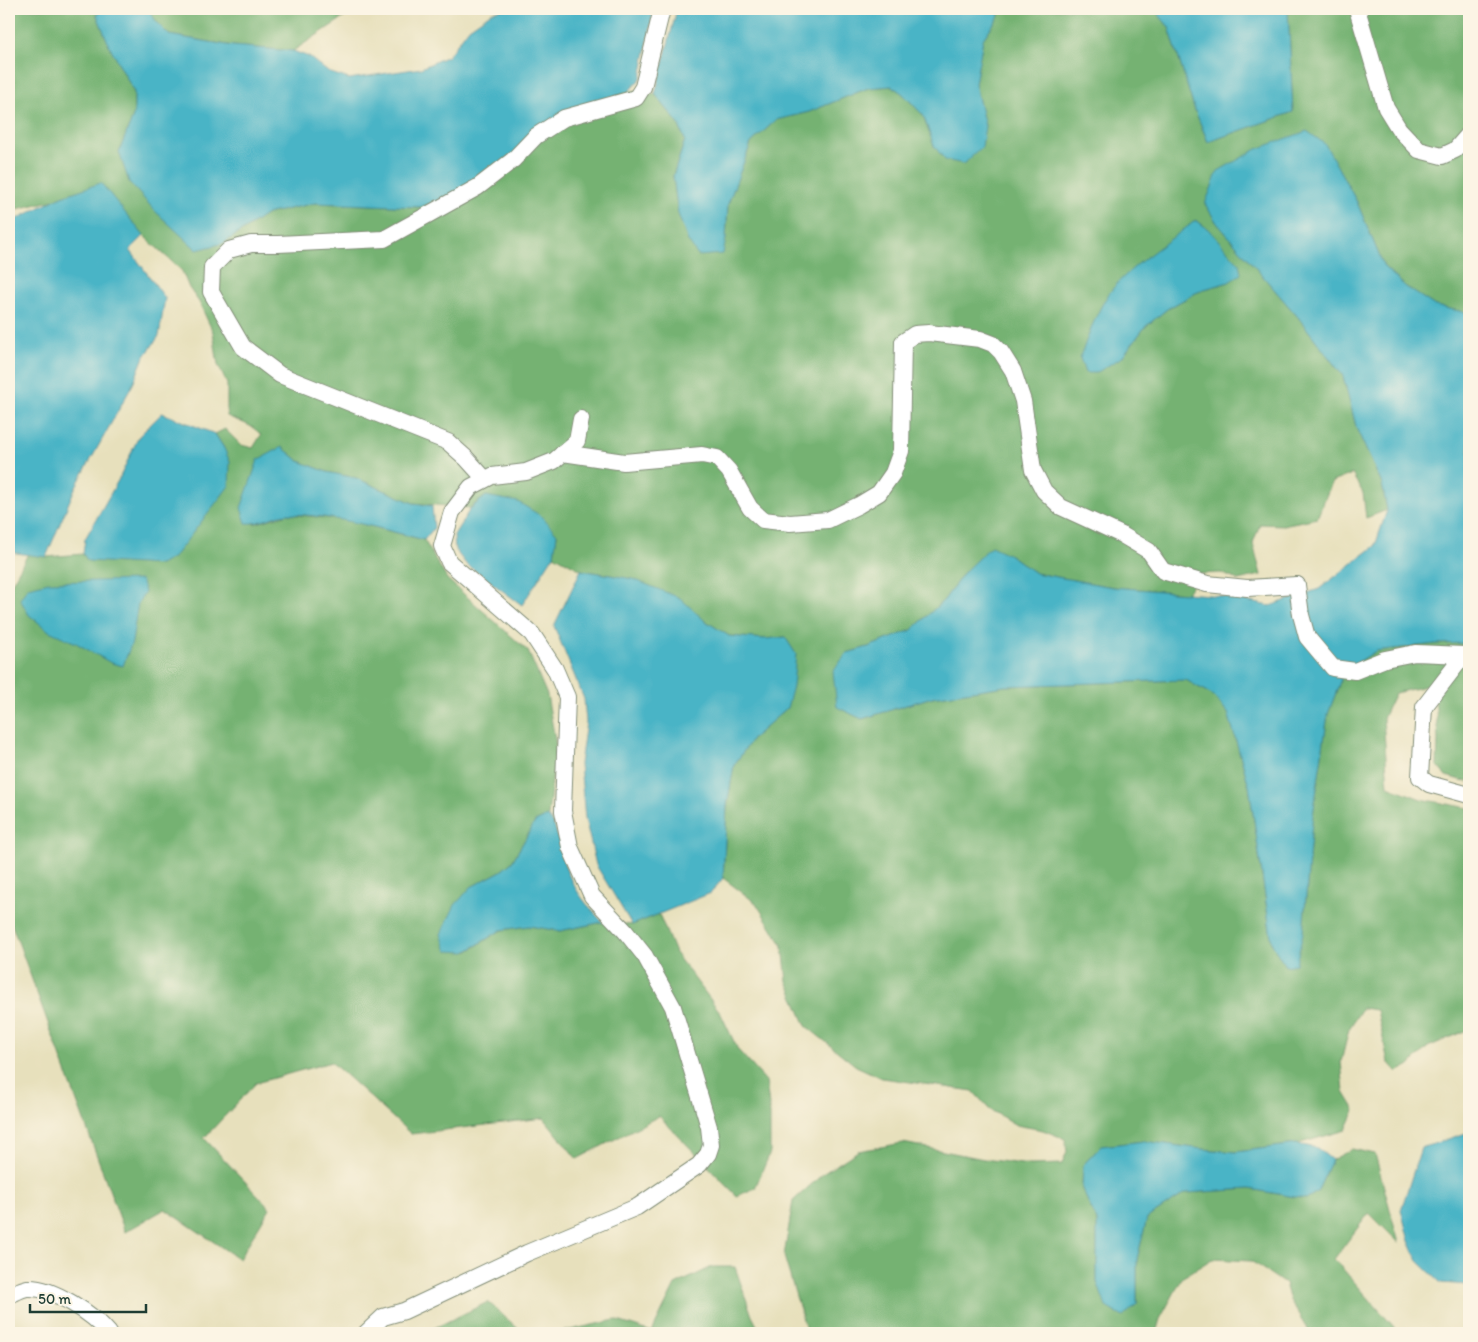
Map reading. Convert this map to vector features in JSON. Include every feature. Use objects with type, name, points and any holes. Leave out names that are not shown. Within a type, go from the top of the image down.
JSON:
[{"type":"street","points":[[485,480],[466,458],[448,442],[280,375],[243,347],[211,292],[212,268],[229,250],[251,244],[384,239],[478,187],[513,160],[536,136],[564,118],[636,98],[643,87],[662,9]]},
{"type":"street","points":[[1357,9],[1386,108],[1399,129],[1419,150],[1442,156],[1455,150],[1469,134]]},
{"type":"street","points":[[563,453],[624,462],[702,455],[717,458],[729,471],[750,508],[764,520],[790,523],[828,520],[879,492],[893,473],[902,451],[903,342],[915,334],[929,333],[980,339],[993,344],[1001,352],[1012,371],[1023,401],[1033,470],[1044,491],[1061,507],[1122,535],[1149,551],[1163,571],[1207,584],[1247,588],[1297,585],[1301,615],[1307,637],[1332,668],[1355,671],[1385,659],[1415,653],[1464,655],[1424,707],[1420,777],[1429,784],[1469,795]]},
{"type":"street","points":[[366,1333],[384,1317],[404,1311],[527,1253],[637,1207],[700,1165],[708,1154],[711,1145],[709,1127],[673,1007],[645,956],[592,896],[570,847],[564,811],[567,697],[555,669],[532,634],[449,562],[442,546],[452,512],[471,486],[492,476],[526,472],[554,461],[577,441],[581,419]]},
{"type":"street","points":[[9,1295],[27,1288],[58,1295],[102,1325],[109,1333]]},
{"type":"green space","points":[[9,9],[101,9],[97,15],[109,45],[134,92],[134,114],[119,152],[224,243],[267,214],[315,203],[420,207],[602,102],[629,91],[655,94],[678,123],[685,140],[673,176],[678,213],[688,241],[726,239],[728,204],[751,143],[776,120],[809,112],[868,88],[892,86],[903,94],[923,115],[934,146],[985,126],[975,84],[983,39],[999,16],[998,9],[1154,9],[1169,27],[1194,108],[1208,142],[1293,112],[1288,9],[1469,9],[1469,313],[1435,306],[1406,287],[1384,267],[1357,202],[1325,145],[1205,204],[1217,223],[1298,317],[1343,376],[1357,430],[1382,484],[1387,510],[1366,518],[1363,493],[1352,474],[1332,482],[1317,518],[1283,525],[1260,524],[1253,543],[1261,575],[1238,580],[1221,573],[1199,574],[1187,593],[1113,587],[1035,573],[1010,555],[965,571],[944,600],[912,630],[847,653],[862,719],[932,697],[1005,686],[1186,680],[1214,696],[1228,713],[1249,786],[1272,944],[1303,933],[1312,822],[1328,714],[1344,671],[1376,651],[1435,644],[1469,643],[1469,782],[1446,776],[1437,766],[1438,740],[1435,695],[1426,686],[1395,693],[1383,718],[1388,786],[1421,799],[1469,808],[1469,1029],[1428,1047],[1410,1065],[1397,1072],[1388,1062],[1377,1010],[1362,1008],[1349,1029],[1341,1062],[1344,1092],[1355,1110],[1346,1130],[1297,1144],[1236,1152],[1144,1141],[1101,1146],[1083,1165],[1082,1189],[1097,1221],[1097,1283],[1137,1304],[1137,1259],[1147,1218],[1186,1193],[1250,1189],[1306,1199],[1317,1192],[1332,1160],[1352,1149],[1375,1154],[1399,1243],[1369,1213],[1334,1259],[1394,1327],[1394,1333],[1310,1333],[1290,1300],[1285,1284],[1251,1261],[1212,1259],[1183,1277],[1160,1319],[1156,1333],[807,1333],[784,1256],[793,1201],[824,1173],[858,1151],[903,1143],[984,1159],[1030,1165],[1062,1164],[1067,1152],[1065,1139],[1043,1130],[1016,1125],[989,1109],[973,1091],[882,1078],[856,1066],[806,1026],[787,981],[783,946],[756,903],[723,878],[727,806],[734,765],[753,738],[787,708],[785,637],[765,639],[729,636],[633,579],[581,570],[554,555],[557,534],[486,496],[470,508],[413,503],[356,478],[327,472],[299,461],[282,447],[254,524],[288,514],[347,520],[424,540],[447,579],[528,651],[547,695],[556,745],[548,816],[535,822],[512,862],[501,871],[471,887],[467,952],[501,930],[529,926],[560,931],[603,922],[632,925],[659,914],[675,953],[720,1012],[738,1050],[766,1081],[770,1114],[770,1153],[755,1188],[737,1196],[659,1116],[577,1159],[544,1118],[411,1134],[331,1062],[256,1083],[204,1138],[270,1208],[239,1259],[165,1209],[125,1232],[9,917],[9,588],[28,554],[46,557],[83,554],[88,561],[224,448],[215,434],[225,429],[241,445],[253,448],[261,435],[249,426],[227,416],[227,384],[218,365],[213,332],[182,271],[144,236],[54,200],[9,211]],"holes":[[[1196,220],[1208,229],[1229,282],[1201,290],[1167,309],[1145,327],[1122,357],[1174,238]]]},
{"type":"green space","points":[[148,9],[372,9],[349,14],[293,51],[233,46],[169,35],[158,24]]},
{"type":"green space","points":[[712,1267],[735,1267],[752,1316],[761,1333],[556,1333],[615,1320],[652,1332],[675,1285]]},
{"type":"green space","points":[[488,1302],[523,1333],[424,1333]]},
{"type":"water","points":[[101,9],[148,9],[158,24],[169,35],[233,46],[293,51],[309,57],[328,72],[349,79],[421,68],[448,56],[469,28],[492,12],[503,9],[654,9],[641,78],[629,91],[602,102],[494,168],[460,193],[420,207],[315,203],[267,214],[224,243],[197,250],[156,212],[129,182],[119,152],[134,114],[134,92],[109,45],[97,15]]},
{"type":"water","points":[[677,9],[998,9],[999,16],[983,39],[975,84],[985,126],[982,147],[964,164],[945,160],[934,146],[923,115],[903,94],[892,86],[868,88],[809,112],[776,120],[751,143],[728,204],[723,254],[698,256],[688,241],[678,214],[673,176],[685,140],[678,123],[655,94]]},
{"type":"water","points":[[1154,9],[1288,9],[1293,112],[1208,142],[1194,108],[1169,27]]},
{"type":"water","points":[[1307,131],[1325,144],[1357,202],[1384,267],[1406,287],[1435,306],[1469,313],[1469,643],[1435,644],[1376,651],[1344,671],[1328,714],[1312,822],[1303,933],[1296,964],[1285,966],[1272,944],[1249,786],[1228,713],[1214,696],[1186,680],[1005,686],[932,697],[862,719],[837,707],[833,671],[847,653],[912,630],[944,600],[965,571],[991,546],[1010,555],[1035,573],[1113,587],[1221,596],[1270,606],[1319,589],[1375,546],[1387,510],[1382,484],[1357,430],[1343,376],[1298,317],[1217,223],[1205,204],[1218,171],[1257,149]]},
{"type":"water","points":[[101,183],[144,236],[130,250],[165,298],[159,336],[143,359],[133,384],[75,488],[46,557],[9,552],[9,223],[62,196]]},
{"type":"water","points":[[1196,220],[1208,229],[1239,263],[1241,274],[1229,282],[1201,290],[1167,309],[1145,327],[1122,357],[1096,373],[1085,373],[1080,358],[1088,335],[1106,298],[1124,276]]},
{"type":"water","points":[[162,413],[215,434],[230,462],[229,486],[174,557],[160,565],[88,561],[83,554],[85,539],[120,477],[139,436]]},
{"type":"water","points":[[282,447],[299,461],[327,472],[356,478],[413,503],[432,506],[434,528],[424,540],[358,523],[308,515],[285,514],[258,522],[246,523],[241,508],[258,460]]},
{"type":"water","points":[[486,496],[518,502],[541,516],[557,534],[554,555],[522,605],[466,564],[455,550],[454,535],[470,509]]},
{"type":"water","points":[[581,570],[633,579],[680,598],[704,620],[729,636],[765,639],[785,637],[796,654],[793,686],[787,708],[753,738],[734,765],[727,806],[723,878],[711,893],[632,925],[596,865],[585,818],[580,764],[586,722],[584,699],[554,626]]},
{"type":"water","points":[[141,580],[145,592],[138,603],[132,642],[123,666],[111,663],[76,643],[49,631],[29,615],[20,599],[28,587],[49,582]]},
{"type":"water","points":[[548,816],[558,836],[564,864],[570,878],[582,898],[603,922],[560,931],[529,926],[501,930],[466,952],[447,951],[441,934],[455,905],[471,887],[501,871],[512,862],[535,822]]},
{"type":"water","points":[[1469,1132],[1469,1285],[1441,1283],[1418,1261],[1409,1241],[1401,1210],[1421,1148]]},
{"type":"water","points":[[1144,1141],[1236,1152],[1297,1144],[1317,1148],[1332,1160],[1317,1192],[1306,1199],[1250,1189],[1186,1193],[1147,1218],[1137,1259],[1137,1304],[1123,1317],[1106,1307],[1097,1282],[1097,1221],[1082,1189],[1083,1165],[1101,1146]]}]
